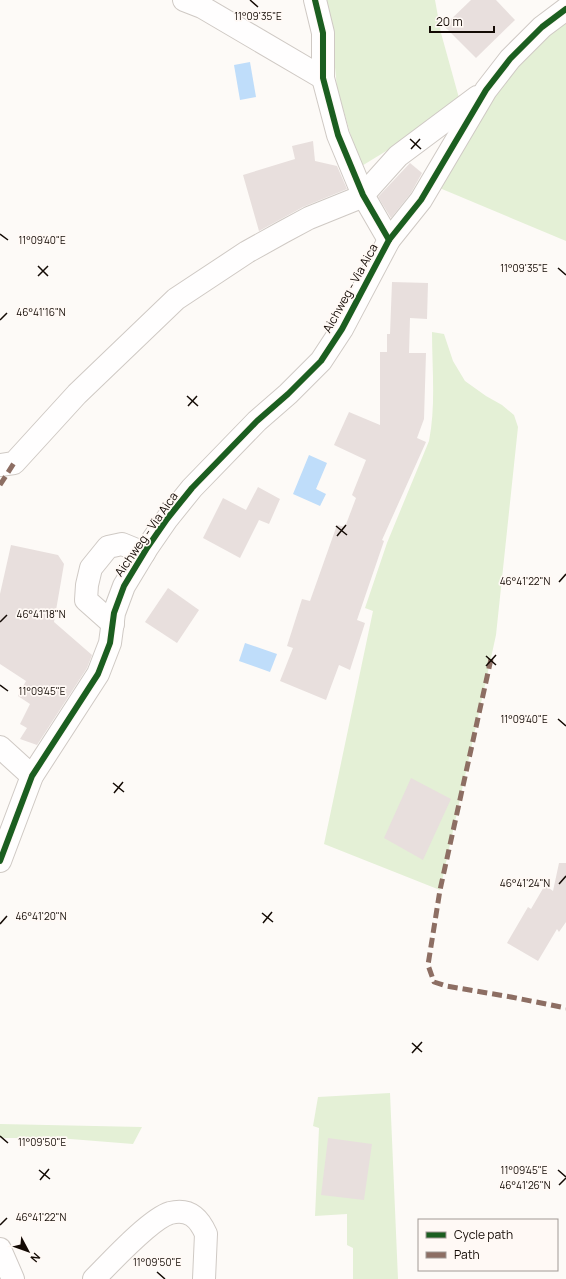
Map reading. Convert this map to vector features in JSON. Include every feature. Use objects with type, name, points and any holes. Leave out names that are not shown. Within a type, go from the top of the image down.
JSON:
[{"type":"street","points":[[184,0],[202,7],[323,78]]},
{"type":"street","name":"Aichweg - Via Aica","points":[[315,0],[323,33],[323,78],[338,135],[363,195],[389,240]]},
{"type":"street","name":"Aichweg - Via Aica","points":[[0,861],[7,817],[98,674],[110,643],[114,613],[124,586],[144,553],[192,488],[321,360],[342,329],[389,240],[421,200],[486,90],[510,59],[542,27],[566,10]]},
{"type":"street","name":"Aichweg - Via Aica","points":[[0,465],[14,462],[76,394],[176,299],[248,252],[308,218],[363,195],[398,156],[486,90]]},
{"type":"street","points":[[112,624],[86,600],[87,585],[91,568],[108,547],[122,544],[144,553]]},
{"type":"street","points":[[0,747],[32,776]]},
{"type":"street","points":[[94,1279],[131,1242],[153,1223],[170,1213],[184,1212],[195,1216],[206,1234],[204,1279]]},
{"type":"street","points":[[0,1249],[13,1279]]},
{"type":"green space","points":[[325,0],[435,0],[441,33],[459,98],[401,142],[360,167],[337,88],[332,36]]},
{"type":"green space","points":[[566,9],[566,241],[430,184],[486,90]]},
{"type":"green space","points":[[432,332],[444,334],[453,361],[465,381],[502,405],[514,415],[518,427],[496,635],[440,890],[324,844],[373,611],[365,608],[387,543],[429,441],[433,401]]},
{"type":"green space","points":[[390,1093],[398,1279],[353,1279],[353,1248],[347,1245],[347,1214],[315,1216],[319,1128],[313,1126],[318,1097]]},
{"type":"green space","points":[[0,1124],[142,1127],[133,1144],[58,1138],[0,1138]]},
{"type":"water","points":[[250,62],[256,97],[240,100],[234,65]]},
{"type":"water","points":[[309,455],[327,463],[316,489],[326,494],[320,506],[293,494]]},
{"type":"water","points":[[245,643],[277,654],[270,672],[239,661]]},
{"type":"building","points":[[471,0],[496,0],[515,20],[476,58],[444,26]]},
{"type":"building","points":[[313,141],[315,161],[337,166],[347,189],[303,207],[259,231],[243,175],[295,159],[292,146]]},
{"type":"building","points":[[410,163],[422,173],[411,193],[391,218],[378,197]]},
{"type":"building","points":[[392,282],[428,283],[427,319],[410,318],[409,353],[426,353],[424,419],[417,438],[426,442],[382,540],[384,541],[357,620],[365,623],[350,670],[339,665],[326,700],[280,681],[293,648],[287,646],[302,599],[310,601],[337,525],[345,527],[356,498],[352,495],[366,460],[334,445],[349,412],[380,425],[380,352],[387,352],[387,334],[390,334]]},
{"type":"building","points":[[258,487],[280,499],[269,524],[259,520],[240,558],[203,538],[223,498],[246,510]]},
{"type":"building","points":[[11,545],[58,555],[64,564],[54,622],[92,655],[87,668],[37,745],[20,739],[27,728],[20,724],[30,704],[18,696],[26,681],[0,664],[0,594]]},
{"type":"building","points":[[168,588],[199,610],[177,643],[145,622]]},
{"type":"building","points":[[411,778],[451,799],[423,860],[384,838]]},
{"type":"building","points":[[559,863],[566,863],[566,922],[559,932],[557,929],[538,961],[507,943],[528,907],[531,909],[545,885],[553,891]]},
{"type":"building","points":[[328,1138],[372,1144],[364,1200],[321,1195]]},
{"type":"marked path","points":[[0,485],[14,463]]},
{"type":"marked path","points":[[491,659],[440,890],[428,965],[434,982],[446,986],[566,1008]]},
{"type":"cycle path","points":[[315,0],[323,33],[323,78],[338,135],[363,195],[389,240]]},
{"type":"cycle path","points":[[0,861],[32,776],[98,674],[110,643],[114,613],[124,586],[147,548],[167,519],[192,488],[257,421],[288,394],[321,361],[342,329],[389,240],[421,200],[486,90],[510,59],[542,27],[566,9]]}]
